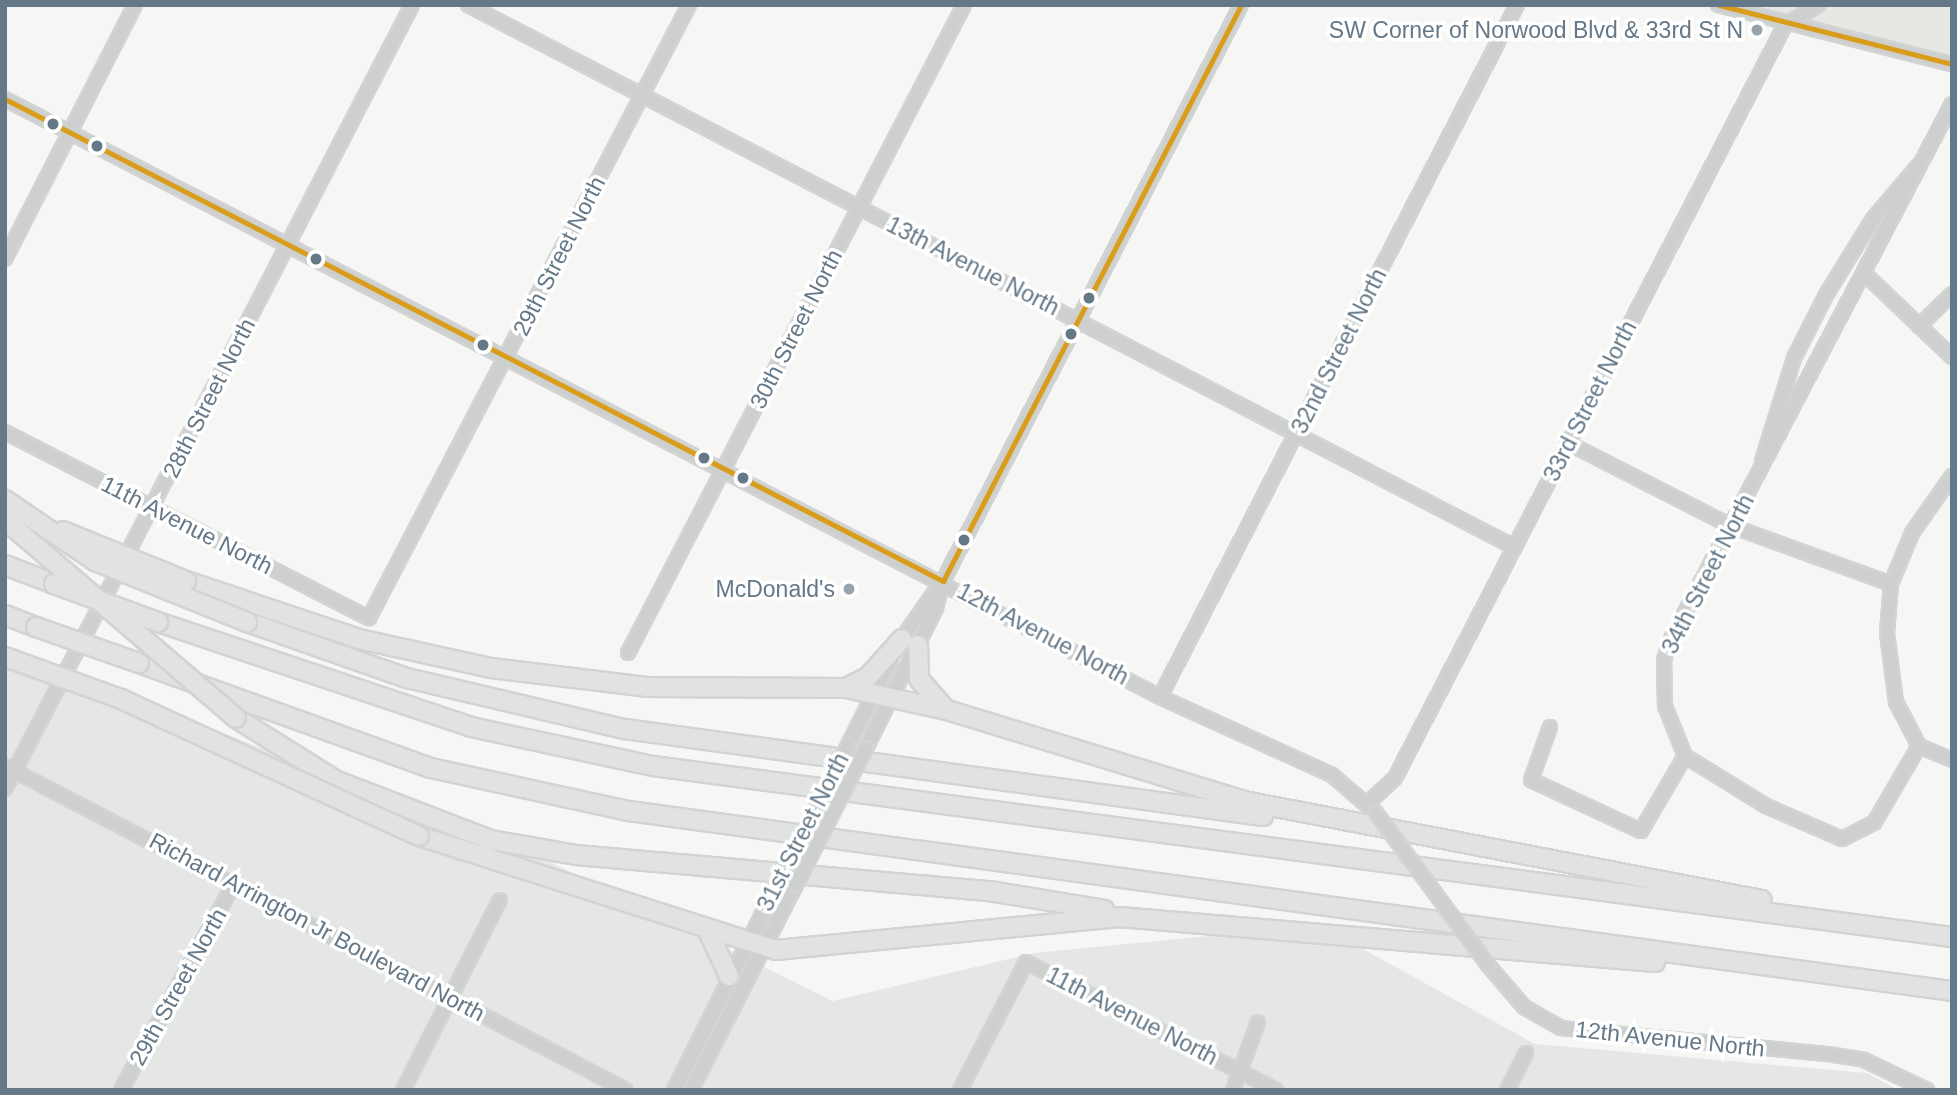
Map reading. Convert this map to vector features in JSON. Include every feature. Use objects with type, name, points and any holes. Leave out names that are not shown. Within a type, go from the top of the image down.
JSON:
[{"type":"highway","points":[[5,500],[95,561],[247,621],[407,678],[625,729],[1516,850]]},
{"type":"highway","points":[[5,506],[252,606],[359,639],[505,670],[702,689],[846,688],[873,693],[947,710],[1244,801],[1516,850],[1826,918]]},
{"type":"highway","points":[[5,520],[281,749],[398,810],[491,841],[576,855],[1020,894],[1153,920]]},
{"type":"highway","points":[[5,558],[13,568],[158,622],[471,727],[653,766],[1826,918],[1952,937]]},
{"type":"highway","points":[[5,615],[431,768],[629,811],[1952,991]]},
{"type":"highway","points":[[5,626],[36,627]]},
{"type":"highway","points":[[846,688],[868,677],[910,642],[919,680],[947,710]]},
{"type":"highway","points":[[5,657],[121,699],[419,836],[707,929],[748,936],[766,947],[1084,917],[1153,920],[1805,973]]},
{"type":"highway","points":[[707,929],[729,976]]},
{"type":"street","points":[[5,259],[135,5]]},
{"type":"street","name":"28th Street North","points":[[5,789],[10,769],[152,508],[412,5]]},
{"type":"street","name":"13th Avenue North","points":[[468,5],[1514,547]]},
{"type":"street","name":"29th Street North","points":[[369,618],[689,5]]},
{"type":"street","name":"30th Street North","points":[[628,653],[964,5]]},
{"type":"street","name":"31st Street North","points":[[674,1090],[748,936],[873,693],[910,642],[943,581],[1241,5]]},
{"type":"street","name":"32nd Street North","points":[[1160,697],[1517,5]]},
{"type":"street","points":[[1718,5],[1785,25],[1952,64]]},
{"type":"street","points":[[1785,25],[1818,5]]},
{"type":"street","name":"33rd Street North","points":[[1372,808],[1395,778],[1785,25]]},
{"type":"street","name":"12th Avenue North","points":[[5,99],[943,581],[1160,697],[1332,775],[1372,808],[1488,965],[1524,1007],[1561,1028],[1834,1055],[1907,1085],[1927,1090]]},
{"type":"street","name":"34th Street North","points":[[1685,756],[1664,706],[1664,660],[1731,526],[1866,275],[1952,104]]},
{"type":"street","name":"34th Street North","points":[[1760,472],[1785,382],[1826,295],[1872,219],[1922,162]]},
{"type":"street","points":[[1866,275],[1952,357]]},
{"type":"street","points":[[1919,326],[1952,293]]},
{"type":"street","name":"11th Avenue North","points":[[5,432],[369,618]]},
{"type":"street","points":[[1568,443],[1731,526],[1891,584]]},
{"type":"street","points":[[1952,476],[1912,533],[1891,584],[1889,676],[1919,746],[1952,761]]},
{"type":"street","name":"31st Street North","points":[[691,1090],[891,698],[910,642]]},
{"type":"street","points":[[1550,727],[1531,780],[1641,831],[1685,756],[1766,806],[1842,839],[1874,823],[1919,746]]},
{"type":"street","name":"Richard Arrington Jr Boulevard North","points":[[10,769],[450,995],[626,1090]]},
{"type":"street","name":"29th Street North","points":[[121,1090],[234,884]]},
{"type":"street","points":[[403,1090],[500,900]]},
{"type":"street","name":"11th Avenue North","points":[[960,1090],[1026,962],[1276,1090]]},
{"type":"street","points":[[1233,1090],[1243,1073],[1258,1022]]},
{"type":"street","points":[[1507,1090],[1526,1053]]},
{"type":"shaded area","points":[[1748,5],[1952,5],[1952,57],[1783,17]]},
{"type":"shaded area","points":[[5,648],[540,857],[833,1001],[1034,953],[1240,933],[1363,949],[1535,1044],[1867,1073],[1898,1090],[5,1090]]},
{"type":"transit line","points":[[5,99],[943,581],[1241,5]]},
{"type":"transit line","points":[[1719,5],[1952,64]]},
{"type":"place","name":"SW Corner of Norwood Blvd & 33rd St N","points":[[1757,30]]},
{"type":"place","name":"McDonald's","points":[[849,589]]}]
